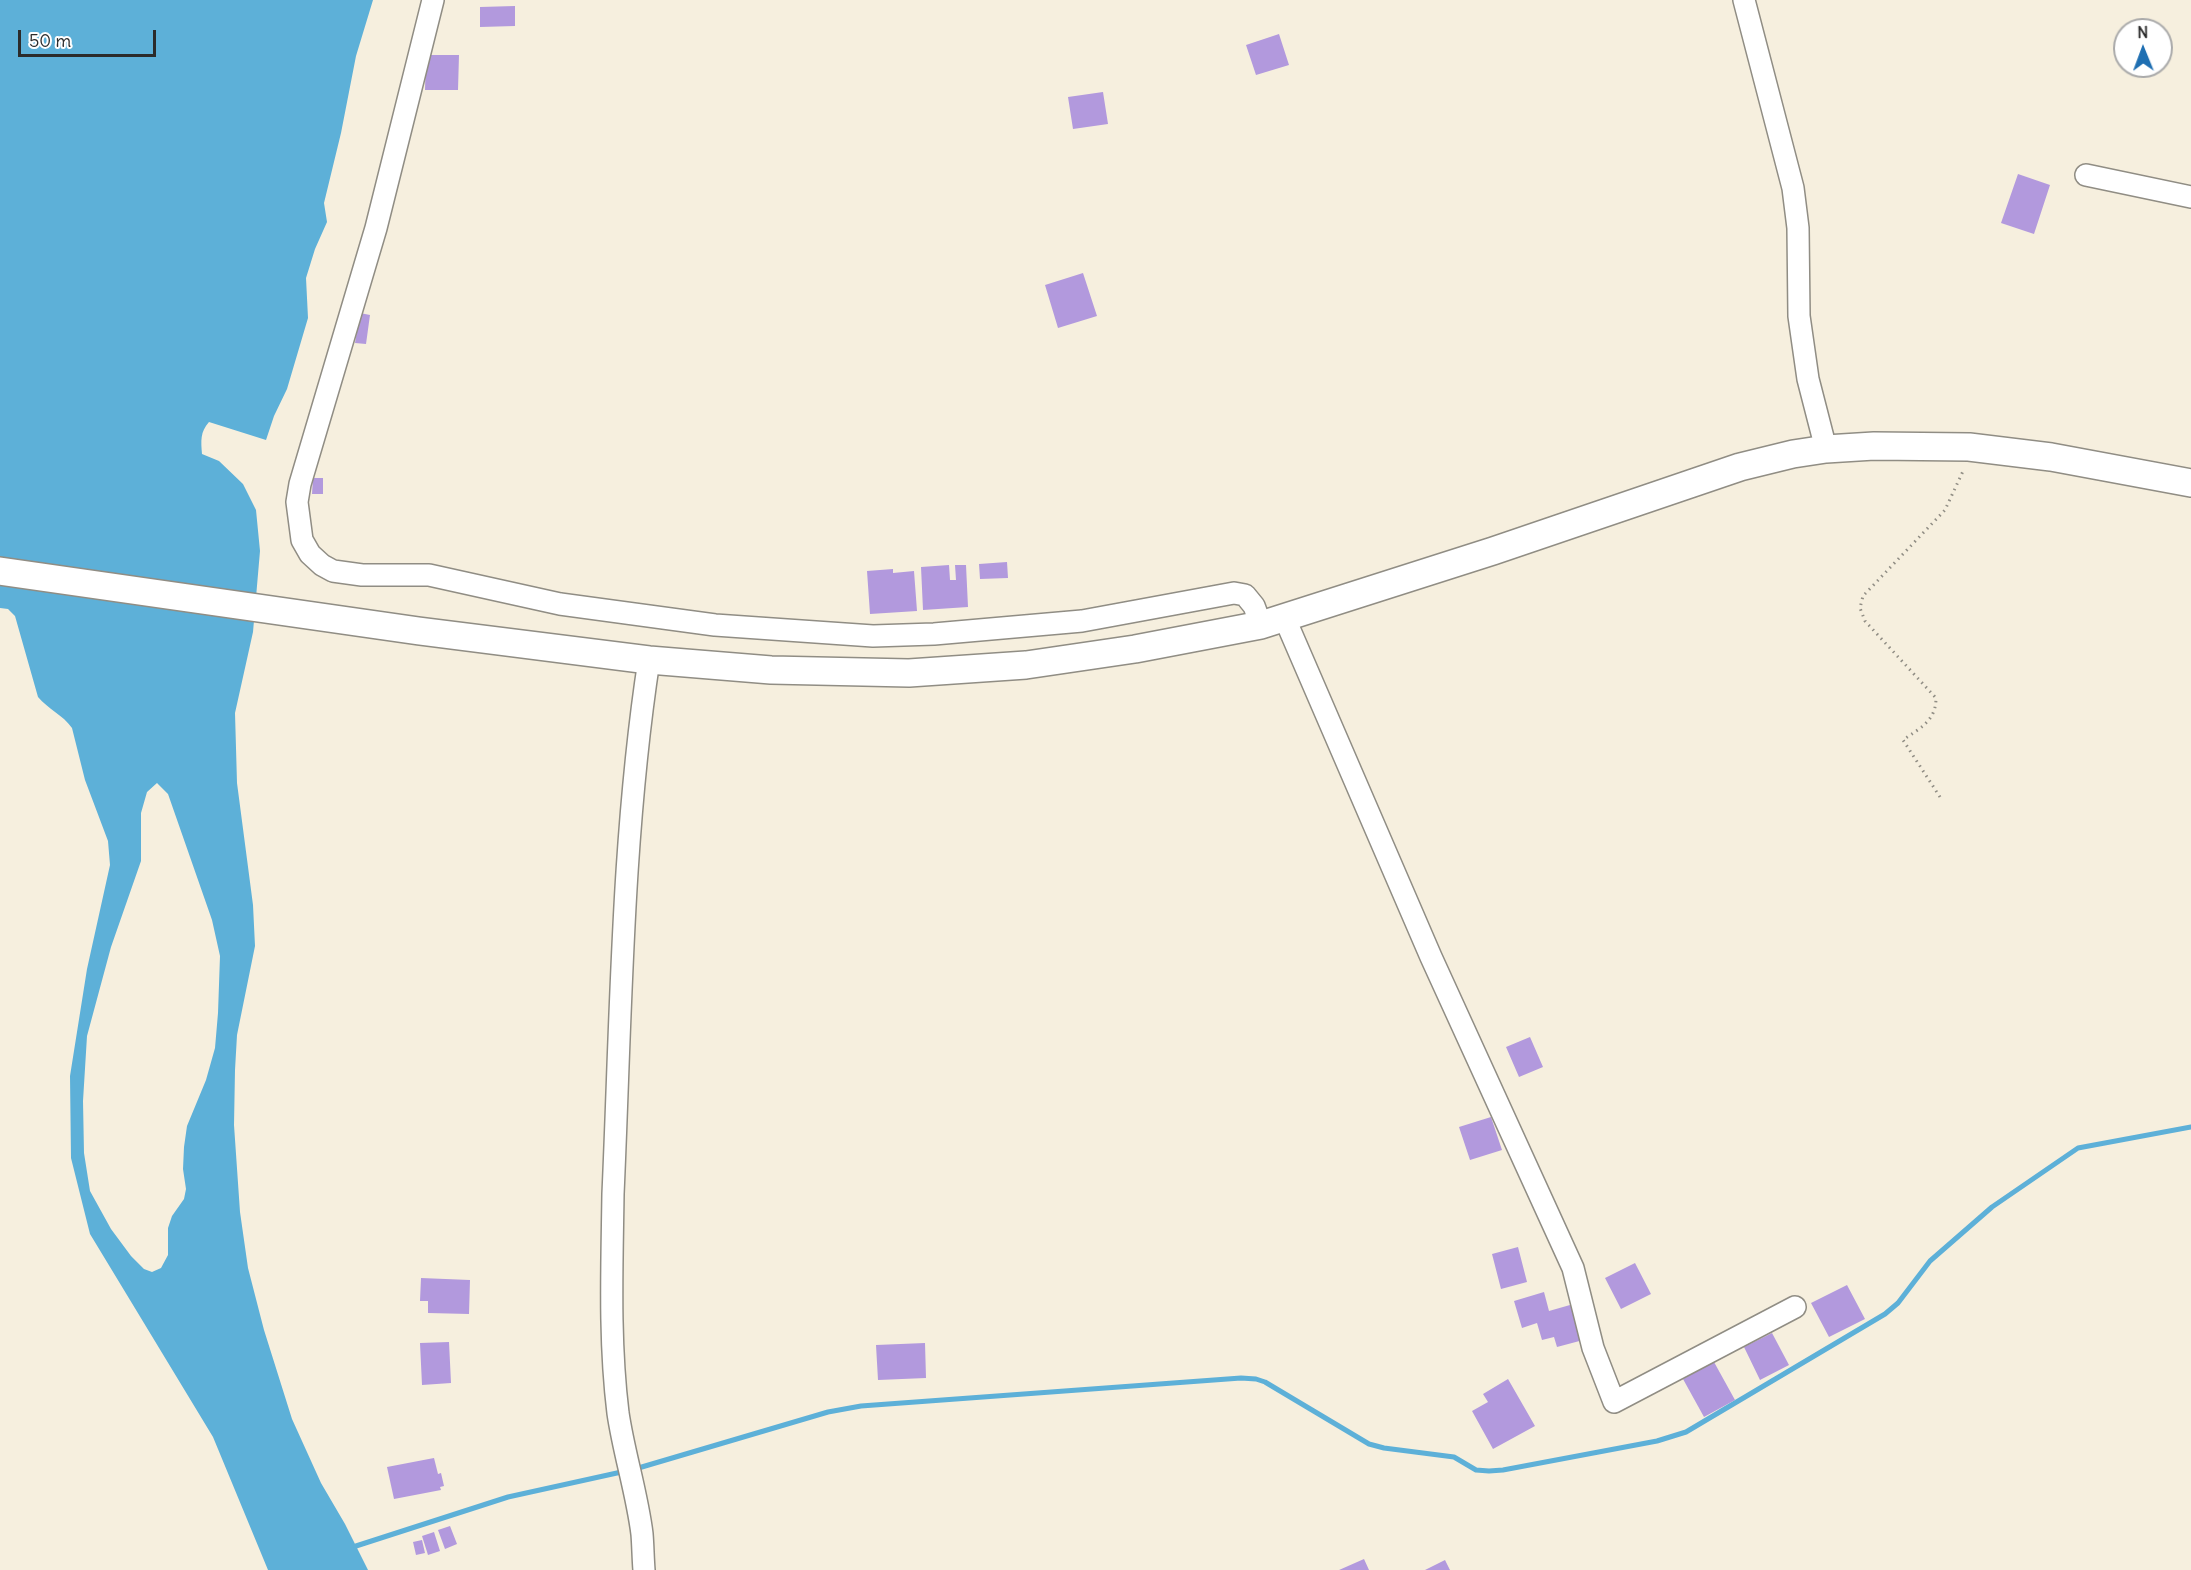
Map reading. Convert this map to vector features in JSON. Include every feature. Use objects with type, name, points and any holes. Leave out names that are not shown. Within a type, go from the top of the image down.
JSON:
[{"type":"main road","points":[[0,571],[418,632],[649,660],[771,670],[909,673],[1048,662],[1198,638],[1273,622],[1740,467],[1826,448],[1969,447],[2050,457],[2191,483]]},
{"type":"street","points":[[433,0],[376,228],[300,484],[297,502],[302,540],[310,554],[333,571],[348,574],[429,574],[560,604],[715,625],[873,636],[986,630],[1082,621],[1234,592],[1245,595],[1273,622],[1431,957],[1573,1268],[1593,1348],[1614,1402],[1795,1307]]},
{"type":"street","points":[[1744,0],[1793,188],[1798,228],[1799,316],[1808,379],[1826,448]]},
{"type":"street","points":[[2086,176],[2191,197]]},
{"type":"street","points":[[644,1570],[642,1534],[618,1410],[613,1340],[613,1194],[630,844],[639,727],[649,660]]},
{"type":"path","points":[[1940,797],[1903,740],[1927,723],[1936,711],[1936,698],[1865,621],[1860,608],[1863,596],[1945,510],[1965,468],[1969,447]]},
{"type":"water","points":[[0,0],[373,0],[356,56],[324,203],[327,222],[306,278],[308,318],[287,389],[266,440],[209,422],[204,429],[201,441],[202,454],[219,461],[243,484],[256,510],[260,551],[253,632],[235,713],[237,783],[253,905],[255,946],[237,1035],[235,1070],[234,1125],[240,1212],[248,1268],[264,1330],[292,1419],[321,1483],[368,1570],[268,1570],[213,1437],[90,1234],[71,1158],[70,1076],[87,969],[110,865],[108,841],[85,780],[72,728],[38,697],[15,616],[8,609],[0,608]],"holes":[[[157,783],[168,794],[212,920],[220,956],[215,1048],[206,1080],[187,1126],[183,1169],[186,1189],[184,1199],[172,1216],[168,1228],[168,1255],[161,1268],[152,1272],[144,1269],[131,1256],[111,1229],[90,1191],[84,1153],[83,1101],[87,1036],[111,947],[141,861],[141,813],[147,792]]]},
{"type":"building","points":[[515,6],[515,26],[480,27],[480,7]]},
{"type":"building","points":[[1279,34],[1289,65],[1256,75],[1246,45]]},
{"type":"building","points":[[426,55],[459,55],[458,90],[425,90]]},
{"type":"building","points":[[1103,92],[1108,124],[1073,129],[1068,97]]},
{"type":"building","points":[[2018,174],[2050,185],[2034,234],[2001,223]]},
{"type":"building","points":[[1083,273],[1097,316],[1058,328],[1045,285]]},
{"type":"building","points":[[360,313],[370,315],[366,344],[355,343]]},
{"type":"building","points":[[313,478],[323,478],[323,494],[312,494]]},
{"type":"building","points":[[1007,562],[1008,578],[980,579],[979,564]]},
{"type":"building","points":[[949,565],[950,580],[956,580],[955,565],[966,565],[968,607],[923,610],[921,567]]},
{"type":"building","points":[[893,569],[893,573],[914,571],[917,611],[870,614],[867,571]]},
{"type":"building","points":[[1530,1037],[1543,1067],[1519,1077],[1506,1047]]},
{"type":"building","points":[[1491,1117],[1502,1150],[1470,1160],[1459,1127]]},
{"type":"building","points":[[1518,1247],[1527,1282],[1501,1289],[1492,1254]]},
{"type":"building","points":[[1635,1263],[1651,1294],[1621,1309],[1605,1278]]},
{"type":"building","points":[[421,1278],[470,1280],[469,1314],[428,1313],[428,1301],[420,1301]]},
{"type":"building","points":[[1847,1285],[1865,1319],[1829,1337],[1811,1303]]},
{"type":"building","points":[[1544,1292],[1549,1311],[1577,1303],[1587,1339],[1557,1347],[1554,1337],[1542,1340],[1537,1323],[1522,1328],[1514,1301]]},
{"type":"building","points":[[1772,1333],[1789,1365],[1760,1380],[1744,1347]]},
{"type":"building","points":[[449,1342],[451,1383],[422,1385],[420,1343]]},
{"type":"building","points":[[925,1343],[926,1378],[878,1380],[876,1345]]},
{"type":"building","points":[[1714,1362],[1735,1400],[1704,1417],[1683,1379]]},
{"type":"building","points":[[1508,1379],[1535,1426],[1493,1449],[1472,1411],[1488,1402],[1483,1394]]},
{"type":"building","points":[[434,1458],[444,1486],[440,1487],[441,1490],[394,1499],[387,1467]]},
{"type":"building","points":[[450,1526],[457,1544],[445,1549],[438,1530]]},
{"type":"building","points":[[434,1532],[440,1551],[428,1555],[422,1536]]},
{"type":"building","points":[[422,1540],[425,1553],[416,1555],[413,1542]]},
{"type":"building","points":[[1364,1559],[1369,1570],[1339,1570]]},
{"type":"building","points":[[1445,1560],[1450,1570],[1425,1570]]},
{"type":"waterway","points":[[635,1469],[828,1412],[861,1406],[1241,1378],[1265,1382],[1369,1444],[1454,1457],[1476,1470],[1503,1470],[1657,1441],[1686,1432],[1885,1314],[1898,1303],[1930,1261],[1992,1207],[2078,1148],[2191,1127]]},
{"type":"waterway","points":[[356,1546],[508,1497],[626,1471]]}]
